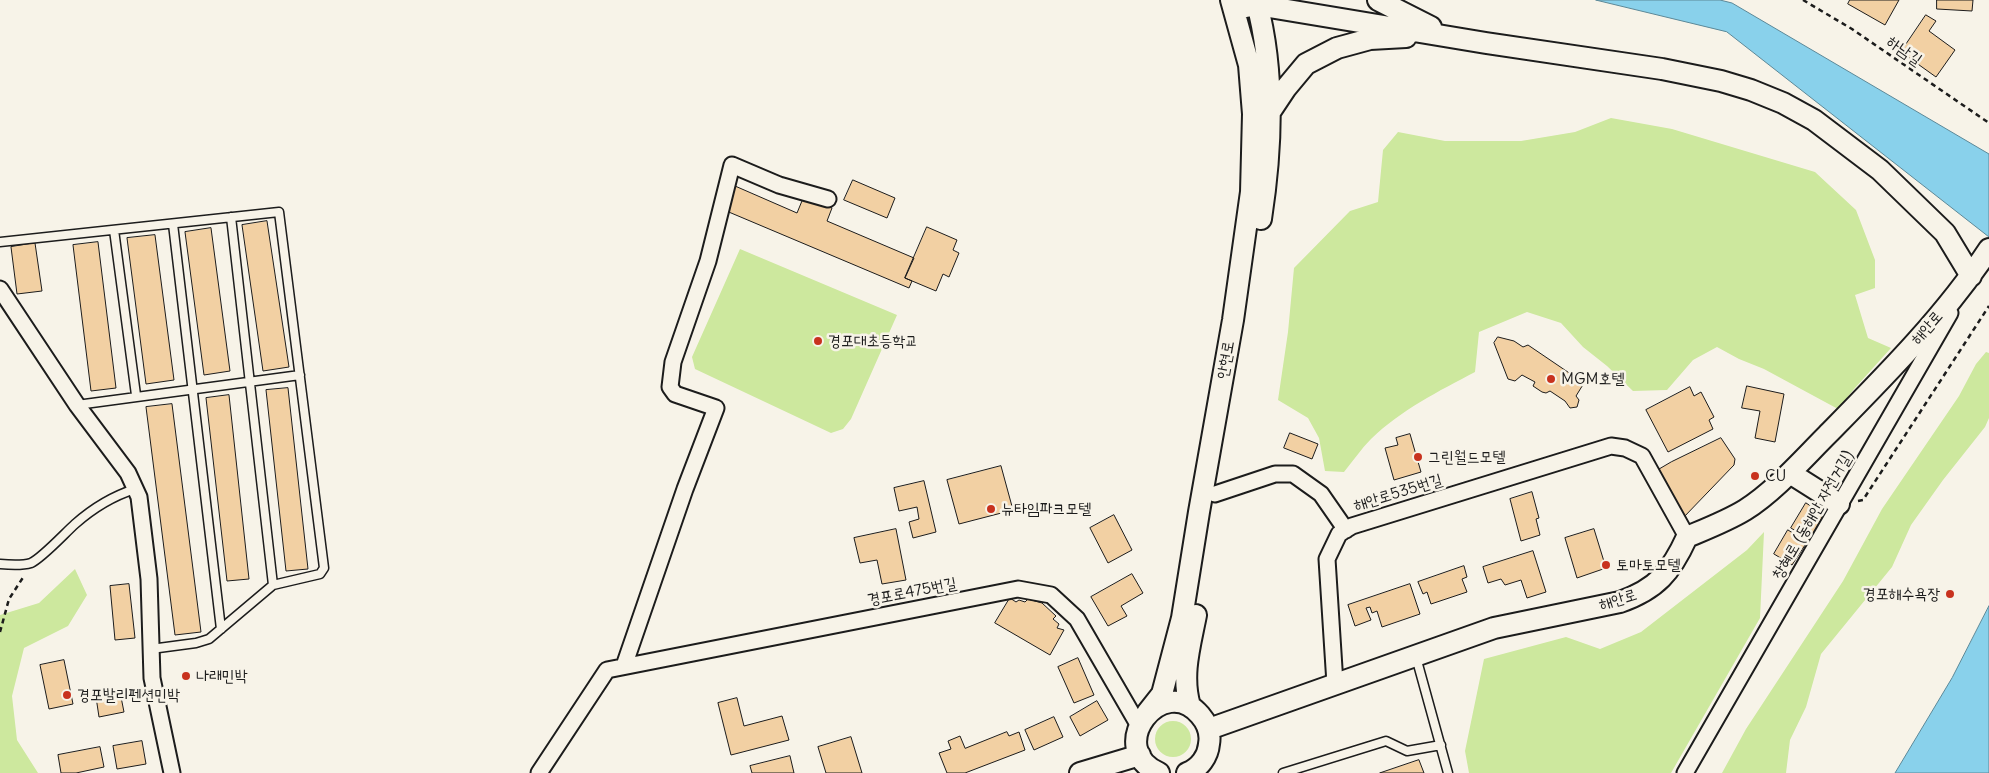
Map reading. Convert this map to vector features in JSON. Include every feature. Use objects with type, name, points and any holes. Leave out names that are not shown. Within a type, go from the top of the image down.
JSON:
[{"type":"street","points":[[1378,0],[1446,35]]},
{"type":"street","points":[[1233,4],[1256,2],[1446,35],[1662,69],[1721,81],[1751,90],[1782,103],[1814,120],[1880,170],[1945,233],[1971,276]]},
{"type":"street","name":"안현로","points":[[1190,706],[1185,689],[1187,660],[1244,332],[1265,190],[1270,112],[1266,63],[1256,2]]},
{"type":"street","name":"안현로","points":[[1143,720],[1162,694],[1182,618],[1200,502],[1233,320],[1251,192],[1253,114],[1250,75],[1233,4]]},
{"type":"street","points":[[1270,112],[1286,88],[1306,64],[1336,48],[1370,39],[1446,35]]},
{"type":"street","points":[[624,666],[685,489],[716,408],[675,394],[670,387],[673,362],[708,261],[732,165],[779,185],[828,199]]},
{"type":"street","name":"해안로","points":[[1209,729],[1494,628],[1620,602],[1638,596],[1649,589],[1668,570],[1678,555],[1686,537],[1746,510],[1790,473],[1874,388],[1971,276],[1989,249]]},
{"type":"street","name":"창혜로 (동해안 자전거길)","points":[[1685,773],[1971,276]]},
{"type":"street","points":[[0,289],[77,404],[128,473],[139,497],[148,579],[152,678],[172,773]]},
{"type":"street","name":"해안로535번길","points":[[1334,684],[1327,559],[1340,534],[1352,526],[1611,446],[1625,448],[1642,456],[1686,537]]},
{"type":"street","points":[[1790,473],[1839,504]]},
{"type":"street","points":[[1215,494],[1275,474],[1293,474],[1321,494],[1346,530]]},
{"type":"street","name":"경포로475번길","points":[[539,773],[607,670],[1018,589],[1051,595],[1077,619],[1143,720]]},
{"type":"street","points":[[1159,773],[1146,765],[1140,755],[1137,745],[1143,720],[1156,706],[1178,703],[1190,706],[1201,716],[1209,729],[1210,742],[1207,753],[1201,764],[1187,773]]},
{"type":"street","points":[[1080,773],[1140,755]]},
{"type":"lane","points":[[0,242],[279,212],[324,568],[320,574],[273,585],[209,639],[151,649]]},
{"type":"lane","points":[[230,218],[273,585]]},
{"type":"lane","points":[[173,224],[221,629]]},
{"type":"lane","points":[[114,230],[136,396]]},
{"type":"lane","points":[[77,404],[300,375]]},
{"type":"lane","points":[[0,564],[23,565],[33,562],[77,522],[114,498],[135,489]]},
{"type":"lane","points":[[1416,657],[1448,773]]},
{"type":"lane","points":[[1283,773],[1386,741],[1408,751],[1441,744]]},
{"type":"path","name":"하남길","points":[[1803,0],[1852,28],[1989,123]]},
{"type":"path","points":[[1839,504],[1863,500],[1989,306]]},
{"type":"path","points":[[0,632],[9,599],[33,562]]},
{"type":"green space","points":[[1611,118],[1672,129],[1815,172],[1856,210],[1875,260],[1875,288],[1855,295],[1868,338],[1891,348],[1838,409],[1764,369],[1739,359],[1717,347],[1693,360],[1667,390],[1633,391],[1607,366],[1583,347],[1561,323],[1527,312],[1479,332],[1475,372],[1448,386],[1395,419],[1371,439],[1344,472],[1325,471],[1319,438],[1308,418],[1278,400],[1288,332],[1294,268],[1350,211],[1378,202],[1383,150],[1398,132],[1445,141],[1521,141],[1575,132]]},
{"type":"green space","points":[[740,249],[897,315],[851,419],[843,429],[831,433],[695,369],[692,357]]},
{"type":"green space","points":[[1986,352],[1989,353],[1989,418],[1985,427],[1943,480],[1911,525],[1892,567],[1821,654],[1806,707],[1790,740],[1786,773],[1722,773],[1746,729],[1843,581],[1882,509],[1959,396],[1976,364]]},
{"type":"green space","points":[[1764,532],[1760,618],[1671,773],[1469,773],[1465,751],[1484,659],[1566,637],[1600,649],[1641,632],[1747,550]]},
{"type":"green space","points":[[75,569],[87,595],[68,626],[24,648],[12,696],[17,740],[38,773],[0,773],[0,615],[39,603]]},
{"type":"green space","points":[[1173,721],[1185,727],[1191,739],[1185,751],[1173,757],[1161,751],[1155,739],[1161,727]]},
{"type":"water","points":[[1596,0],[1720,0],[1732,3],[1989,154],[1989,237],[1727,32]]},
{"type":"water","points":[[1989,606],[1989,773],[1895,773],[1952,678]]},
{"type":"building","points":[[1850,0],[1899,0],[1885,25],[1848,4]]},
{"type":"building","points":[[1937,0],[1973,0],[1972,11],[1937,9]]},
{"type":"building","points":[[1926,15],[1936,21],[1929,31],[1955,50],[1936,77],[1901,52]]},
{"type":"building","points":[[853,180],[895,198],[887,218],[844,200]]},
{"type":"building","points":[[735,186],[797,213],[804,196],[832,208],[827,221],[914,258],[905,278],[912,281],[909,288],[724,210]]},
{"type":"building","points":[[267,221],[289,367],[263,371],[242,225]]},
{"type":"building","points":[[927,227],[957,240],[953,250],[959,253],[949,277],[943,274],[936,291],[905,278]]},
{"type":"building","points":[[211,228],[230,371],[204,375],[185,232]]},
{"type":"building","points":[[155,235],[174,380],[146,384],[127,238]]},
{"type":"building","points":[[98,242],[116,388],[91,391],[73,245]]},
{"type":"building","points":[[35,243],[42,291],[17,294],[11,247]]},
{"type":"building","points":[[1498,337],[1514,341],[1523,347],[1528,345],[1584,383],[1576,396],[1579,400],[1577,407],[1570,408],[1565,401],[1550,391],[1542,392],[1533,386],[1535,382],[1522,375],[1515,381],[1508,379],[1494,343]]},
{"type":"building","points":[[1747,386],[1784,394],[1775,442],[1755,438],[1760,411],[1742,408]]},
{"type":"building","points":[[1690,387],[1694,396],[1701,392],[1714,417],[1709,420],[1713,429],[1668,452],[1646,410]]},
{"type":"building","points":[[288,388],[308,569],[286,571],[266,390]]},
{"type":"building","points":[[229,395],[249,579],[227,581],[206,398]]},
{"type":"building","points":[[172,404],[201,632],[175,635],[146,407]]},
{"type":"building","points":[[1290,433],[1318,444],[1312,459],[1284,448]]},
{"type":"building","points":[[1410,434],[1421,472],[1394,480],[1385,448],[1398,445],[1396,438]]},
{"type":"building","points":[[1721,438],[1735,459],[1734,465],[1683,518],[1654,472]]},
{"type":"building","points":[[1001,466],[1013,510],[959,524],[947,480]]},
{"type":"building","points":[[924,481],[936,532],[913,538],[909,522],[919,519],[917,507],[899,511],[894,488]]},
{"type":"building","points":[[1532,492],[1539,518],[1536,519],[1540,535],[1521,541],[1510,499]]},
{"type":"building","points":[[1806,503],[1825,515],[1810,540],[1791,528]]},
{"type":"building","points":[[1114,515],[1132,550],[1108,563],[1090,528]]},
{"type":"building","points":[[896,529],[906,580],[882,584],[877,560],[860,563],[854,538]]},
{"type":"building","points":[[1594,529],[1606,568],[1577,578],[1565,538]]},
{"type":"building","points":[[1788,530],[1807,542],[1792,565],[1774,554]]},
{"type":"building","points":[[1533,551],[1546,592],[1527,598],[1521,580],[1505,585],[1501,579],[1488,583],[1483,567]]},
{"type":"building","points":[[1464,566],[1467,577],[1462,579],[1467,592],[1431,604],[1427,592],[1423,594],[1418,582]]},
{"type":"building","points":[[1132,574],[1143,593],[1121,606],[1127,616],[1108,626],[1091,597]]},
{"type":"building","points":[[129,584],[135,638],[115,640],[110,586]]},
{"type":"building","points":[[1410,584],[1420,614],[1382,627],[1377,611],[1372,613],[1370,607],[1366,608],[1371,620],[1355,626],[1348,605]]},
{"type":"building","points":[[1010,598],[1016,602],[1019,600],[1025,602],[1028,599],[1042,603],[1056,616],[1053,619],[1059,624],[1057,628],[1064,630],[1050,655],[995,623]]},
{"type":"building","points":[[1078,658],[1094,695],[1074,703],[1058,667]]},
{"type":"building","points":[[64,660],[73,704],[49,709],[40,665]]},
{"type":"building","points":[[120,692],[124,712],[99,717],[96,697]]},
{"type":"building","points":[[737,698],[744,726],[782,716],[789,740],[731,755],[718,703]]},
{"type":"building","points":[[1097,701],[1108,720],[1080,736],[1070,717]]},
{"type":"building","points":[[1054,717],[1063,737],[1034,750],[1025,730]]},
{"type":"building","points":[[1007,732],[1009,736],[1019,732],[1025,750],[965,773],[947,773],[939,753],[951,749],[948,741],[960,736],[965,748]]},
{"type":"building","points":[[851,737],[862,773],[826,773],[818,747]]},
{"type":"building","points":[[142,741],[146,764],[117,769],[113,746]]},
{"type":"building","points":[[100,747],[104,767],[76,773],[61,773],[58,755]]},
{"type":"building","points":[[790,756],[794,773],[752,773],[750,766]]},
{"type":"building","points":[[1419,760],[1424,773],[1380,773]]},
{"type":"place","name":"경포대초등학교","points":[[818,341]]},
{"type":"place","name":"MGM호텔","points":[[1551,379]]},
{"type":"place","name":"그린월드모텔","points":[[1418,457]]},
{"type":"place","name":"CU","points":[[1755,476]]},
{"type":"place","name":"뉴타임파크모텔","points":[[991,509]]},
{"type":"place","name":"토마토모텔","points":[[1606,565]]},
{"type":"place","name":"경포해수욕장","points":[[1950,594]]},
{"type":"place","name":"나래민박","points":[[186,676]]},
{"type":"place","name":"경포발리펜션민박","points":[[67,695]]}]
